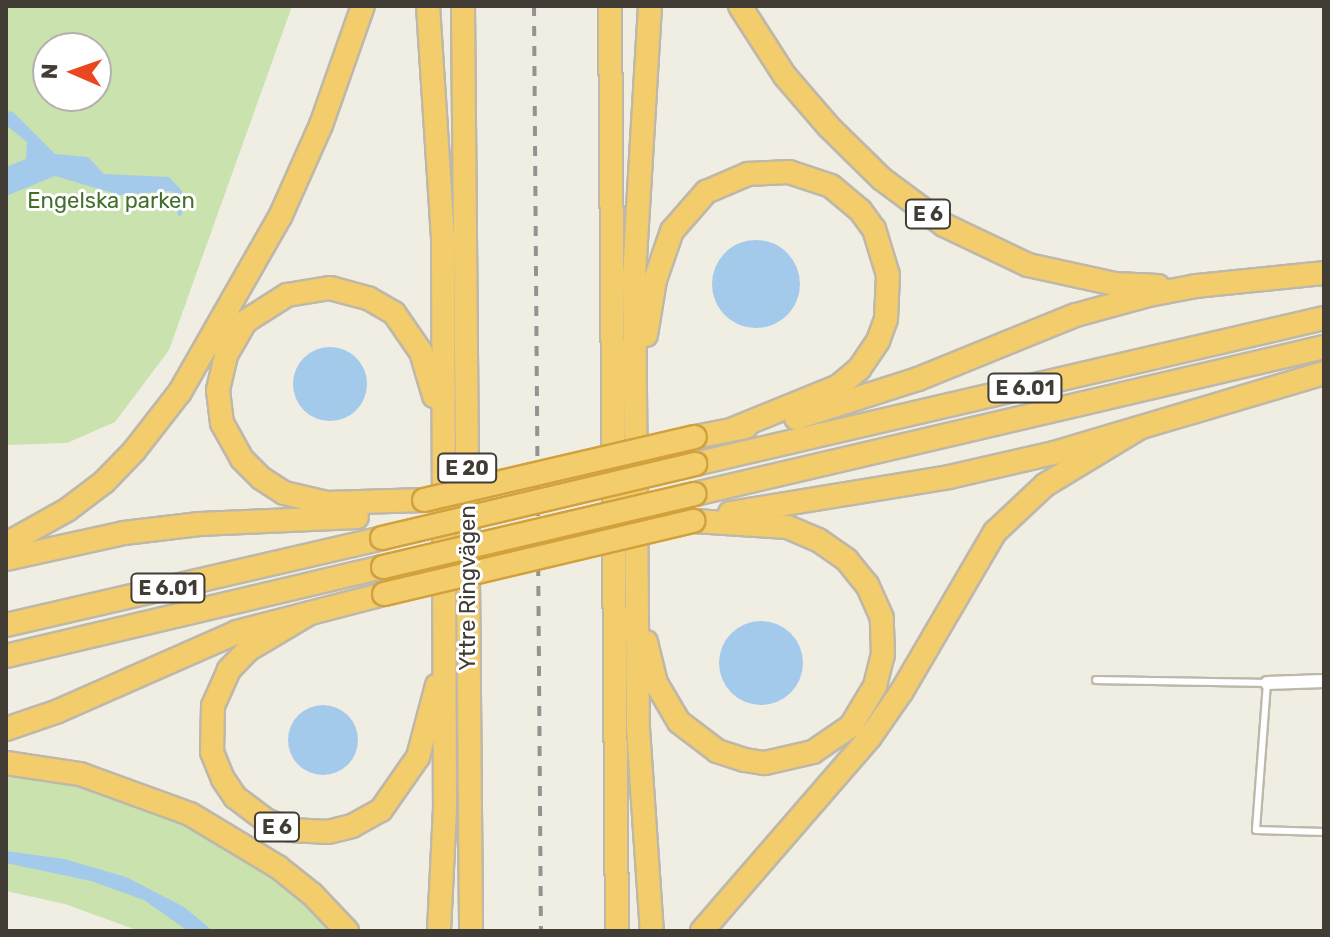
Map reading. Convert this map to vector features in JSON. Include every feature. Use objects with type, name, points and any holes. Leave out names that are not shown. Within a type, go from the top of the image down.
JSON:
[{"type":"highway","points":[[6,544],[67,510],[104,482],[134,451],[180,392],[280,217],[321,125],[363,6]]},
{"type":"highway","name":"E 6","points":[[428,6],[443,241],[442,441],[445,645],[418,757],[391,801],[365,820],[342,829],[315,833],[278,827],[253,813],[228,789],[212,752],[211,717],[216,693],[237,660],[259,640],[310,613],[384,594],[694,521],[949,477],[1054,453],[1324,373]]},
{"type":"highway","name":"Yttre Ringvägen","points":[[463,6],[471,931]]},
{"type":"highway","points":[[610,6],[617,931]]},
{"type":"highway","points":[[650,6],[637,193],[636,562],[638,728],[652,931]]},
{"type":"highway","name":"E 6","points":[[740,6],[785,76],[818,115],[882,179],[944,225],[1015,260],[1071,276],[1115,284],[1196,286],[1324,273]]},
{"type":"highway","points":[[636,402],[655,280],[672,231],[683,216],[706,192],[748,174],[789,172],[816,178],[860,210],[882,249],[889,292],[878,341],[859,369],[839,386],[733,429]]},
{"type":"highway","points":[[6,559],[89,538],[136,531],[382,508],[695,437],[787,420],[843,405],[918,379],[1076,315],[1196,286]]},
{"type":"highway","points":[[382,508],[327,503],[284,493],[261,478],[242,459],[222,423],[218,390],[226,355],[246,321],[277,299],[317,288],[340,289],[382,304],[403,324],[421,352],[433,390],[442,441]]},
{"type":"highway","name":"E 6.01","points":[[6,625],[1324,318]]},
{"type":"highway","name":"E 6.01","points":[[6,656],[1324,347]]},
{"type":"highway","points":[[702,931],[870,737],[902,691],[995,532],[1045,485],[1139,428]]},
{"type":"highway","points":[[636,562],[650,667],[667,704],[688,731],[730,756],[765,763],[798,758],[840,736],[869,700],[883,655],[882,618],[858,571],[826,545],[787,527],[694,521]]},
{"type":"highway","points":[[6,729],[56,712],[237,632],[310,613]]},
{"type":"highway","points":[[439,931],[445,808],[445,645]]},
{"type":"highway","points":[[6,763],[80,774],[201,819],[296,880],[347,931]]},
{"type":"street","points":[[1267,683],[1324,681]]},
{"type":"lane","points":[[1096,680],[1267,683],[1256,830],[1324,832]]},
{"type":"green space","name":"Engelska parken","points":[[6,6],[292,6],[169,350],[115,422],[67,443],[6,445]]},
{"type":"green space","points":[[6,771],[83,784],[216,834],[290,884],[339,931],[139,931],[65,904],[6,891]]},
{"type":"water","points":[[6,111],[13,112],[55,154],[88,157],[104,174],[169,177],[182,191],[182,215],[178,216],[177,196],[171,191],[120,195],[55,176],[6,196],[6,167],[26,159],[27,142],[6,125]]},
{"type":"water","points":[[756,240],[773,243],[787,253],[797,267],[800,284],[797,301],[787,315],[773,325],[756,328],[739,325],[725,315],[715,301],[712,284],[715,267],[725,253],[739,243]]},
{"type":"water","points":[[330,347],[351,353],[361,363],[367,384],[361,405],[351,415],[330,421],[309,415],[299,405],[293,384],[299,363],[309,353]]},
{"type":"water","points":[[753,621],[769,621],[785,628],[796,639],[803,663],[800,679],[791,693],[769,705],[753,705],[737,698],[726,687],[719,671],[719,655],[726,639],[737,628]]},
{"type":"water","points":[[323,705],[348,715],[358,740],[348,765],[323,775],[298,765],[288,740],[298,715]]},
{"type":"water","points":[[6,851],[64,859],[126,877],[184,907],[213,931],[188,931],[144,900],[91,881],[6,863]]},
{"type":"railway","points":[[534,6],[541,931]]}]
